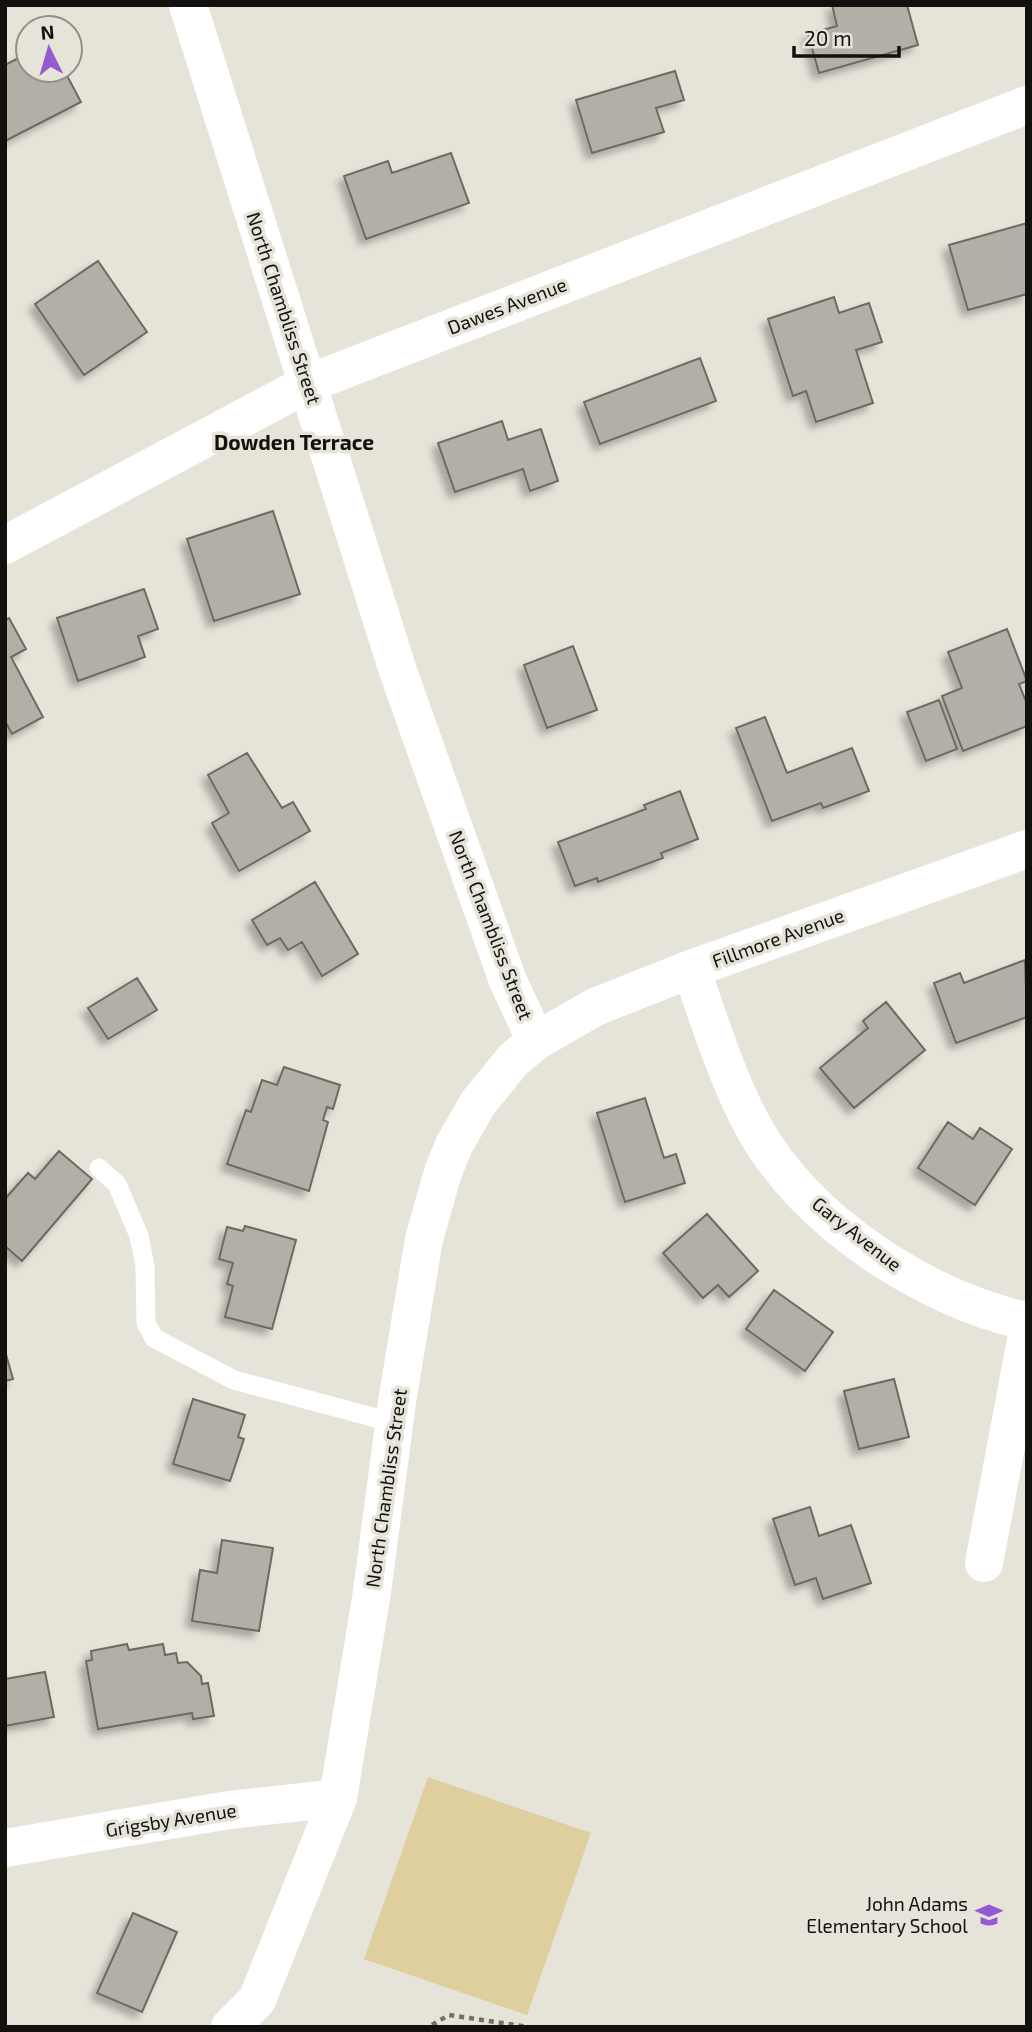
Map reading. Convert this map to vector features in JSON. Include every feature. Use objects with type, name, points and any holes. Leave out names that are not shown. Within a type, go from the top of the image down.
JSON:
[{"type":"street","name":"North Chambliss Street","points":[[188,5],[398,671],[508,981],[536,1041],[514,1059],[478,1103],[454,1144],[443,1172],[424,1240],[372,1592],[338,1798],[257,2000],[230,2027]]},
{"type":"street","name":"Dawes Avenue","points":[[5,545],[307,384],[1027,105]]},
{"type":"street","name":"Fillmore Avenue","points":[[536,1041],[595,1007],[691,969],[1027,849]]},
{"type":"street","name":"Gary Avenue","points":[[691,969],[718,1045],[754,1129],[799,1186],[828,1216],[899,1269],[946,1295],[992,1314],[1027,1321]]},
{"type":"street","points":[[984,1563],[1027,1335]]},
{"type":"street","name":"Grigsby Avenue","points":[[5,1848],[229,1810],[338,1798]]},
{"type":"lane","points":[[99,1168],[117,1184],[139,1236],[145,1266],[146,1323],[154,1338],[234,1380],[395,1423]]},
{"type":"path","points":[[432,2025],[449,2015],[529,2027]]},
{"type":"shaded area","points":[[428,1777],[591,1833],[527,2015],[364,1959]]},
{"type":"building","points":[[832,5],[907,5],[918,45],[819,73],[808,34],[837,26]]},
{"type":"building","points":[[14,60],[14,84],[71,84],[81,102],[5,141],[5,65]]},
{"type":"building","points":[[675,71],[684,100],[656,108],[664,132],[592,153],[576,100]]},
{"type":"building","points":[[451,153],[469,203],[366,239],[344,176],[388,161],[392,173]]},
{"type":"building","points":[[1027,223],[1027,294],[968,310],[949,245]]},
{"type":"building","points":[[98,261],[147,332],[84,375],[35,304]]},
{"type":"building","points":[[834,297],[839,313],[869,303],[882,342],[856,350],[873,403],[816,422],[806,391],[793,396],[768,319]]},
{"type":"building","points":[[700,358],[716,401],[600,444],[584,402]]},
{"type":"building","points":[[502,421],[508,440],[541,429],[558,481],[530,491],[523,469],[455,492],[438,443]]},
{"type":"building","points":[[273,511],[300,594],[214,621],[187,539]]},
{"type":"building","points":[[144,589],[158,629],[138,636],[145,657],[78,681],[57,618]]},
{"type":"building","points":[[9,618],[26,649],[11,657],[43,717],[12,734],[5,721],[5,620]]},
{"type":"building","points":[[1007,629],[1027,681],[1019,684],[1027,704],[1027,726],[963,751],[942,696],[962,688],[948,652]]},
{"type":"building","points":[[573,646],[597,710],[547,728],[524,665]]},
{"type":"building","points":[[939,700],[957,749],[926,761],[907,712]]},
{"type":"building","points":[[765,717],[787,773],[852,748],[869,791],[823,808],[821,803],[772,821],[736,728]]},
{"type":"building","points":[[247,753],[282,808],[293,802],[310,831],[239,871],[212,823],[229,813],[208,775]]},
{"type":"building","points":[[680,791],[698,839],[661,853],[663,858],[598,882],[597,878],[575,886],[558,842],[646,809],[644,805]]},
{"type":"building","points":[[315,882],[358,954],[322,976],[302,942],[288,950],[280,938],[267,945],[252,920]]},
{"type":"building","points":[[1025,960],[1027,1017],[956,1043],[934,983],[960,973],[964,983]]},
{"type":"building","points":[[137,978],[157,1010],[108,1039],[88,1008]]},
{"type":"building","points":[[886,1002],[925,1050],[854,1108],[820,1068],[868,1028],[863,1021]]},
{"type":"building","points":[[284,1067],[340,1085],[333,1109],[327,1107],[323,1120],[328,1122],[309,1191],[227,1164],[246,1110],[251,1112],[262,1080],[277,1085]]},
{"type":"building","points":[[645,1098],[664,1158],[676,1154],[685,1183],[625,1202],[597,1113]]},
{"type":"building","points":[[948,1122],[973,1139],[980,1128],[1012,1149],[975,1205],[918,1168]]},
{"type":"building","points":[[59,1151],[92,1179],[22,1261],[5,1246],[5,1199],[28,1173],[35,1179]]},
{"type":"building","points":[[707,1214],[758,1271],[729,1297],[718,1285],[703,1298],[663,1253]]},
{"type":"building","points":[[245,1226],[296,1240],[272,1329],[225,1317],[233,1286],[227,1284],[233,1263],[219,1259],[227,1227],[243,1231]]},
{"type":"building","points":[[774,1290],[833,1332],[805,1371],[746,1329]]},
{"type":"building","points":[[5,1351],[13,1379],[5,1381]]},
{"type":"building","points":[[894,1379],[909,1437],[859,1449],[844,1391]]},
{"type":"building","points":[[193,1399],[245,1415],[238,1437],[244,1439],[230,1481],[173,1464]]},
{"type":"building","points":[[810,1507],[819,1536],[851,1525],[871,1583],[823,1599],[816,1578],[795,1585],[773,1519]]},
{"type":"building","points":[[222,1540],[273,1548],[259,1631],[192,1621],[200,1570],[217,1573]]},
{"type":"building","points":[[127,1644],[129,1650],[163,1644],[165,1655],[176,1653],[178,1663],[187,1662],[201,1676],[202,1684],[208,1683],[214,1716],[193,1719],[192,1713],[98,1729],[86,1661],[92,1660],[91,1651]]},
{"type":"building","points":[[45,1672],[54,1717],[5,1726],[5,1679]]},
{"type":"building","points":[[133,1913],[177,1932],[142,2012],[97,1993]]},
{"type":"place","name":"John Adams Elementary School","points":[[989,1915]]},
{"type":"district","name":"Dowden Terrace","points":[[294,443]]}]
